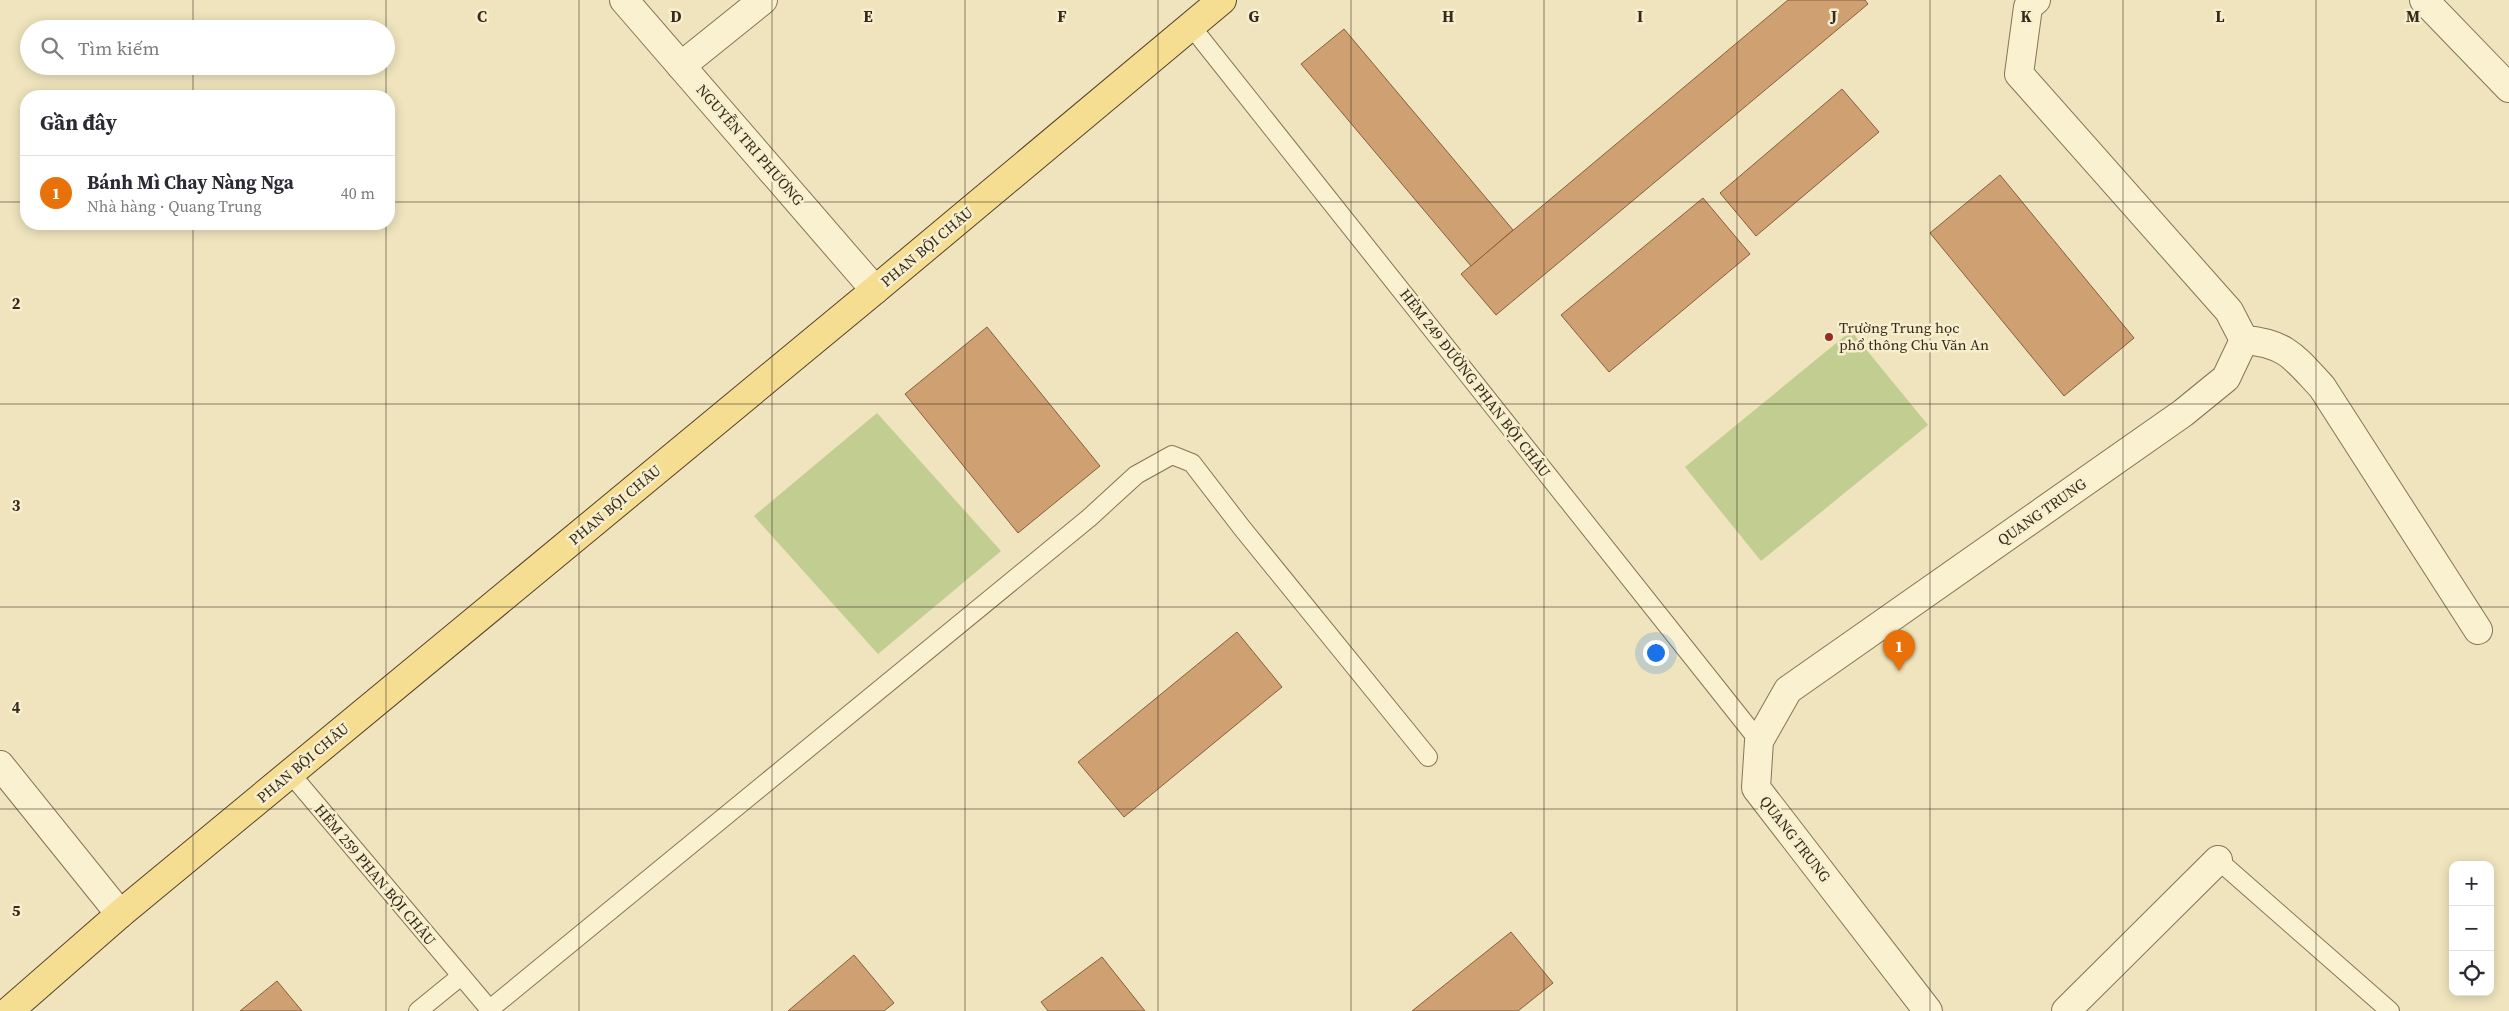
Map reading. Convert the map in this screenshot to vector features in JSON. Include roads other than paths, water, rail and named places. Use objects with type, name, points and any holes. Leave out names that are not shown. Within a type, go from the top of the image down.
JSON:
[{"type":"main road","name":"PHAN BỘI CHÂU","points":[[8,1011],[120,914],[875,290],[1222,0]]},
{"type":"street","name":"NGUYỄN TRI PHƯƠNG","points":[[624,0],[875,290]]},
{"type":"street","points":[[681,66],[764,0]]},
{"type":"street","points":[[2036,0],[2028,7],[2019,74],[2229,311],[2244,340],[2263,341],[2290,352],[2322,387],[2478,630]]},
{"type":"street","points":[[2424,0],[2508,85]]},
{"type":"street","name":"QUANG TRUNG","points":[[1928,1011],[1756,788],[1759,741],[1788,690],[2183,413],[2226,378],[2244,340]]},
{"type":"street","points":[[0,765],[120,914]]},
{"type":"street","points":[[2066,1011],[2218,860]]},
{"type":"lane","name":"HẺM 249 ĐƯỜNG PHAN BỘI CHÂU","points":[[1191,26],[1759,741]]},
{"type":"lane","points":[[490,1010],[1089,518],[1136,475],[1172,455],[1192,463],[1242,528],[1428,757]]},
{"type":"lane","name":"HẺM 259 PHAN BỘI CHÂU","points":[[290,773],[490,1010]]},
{"type":"lane","points":[[2218,860],[2390,1011]]},
{"type":"lane","points":[[418,1011],[461,976]]},
{"type":"place","name":"Trường Trung học phổ thông Chu Văn An","points":[[1829,337]]},
{"type":"place","name":"Bánh Mì Chay Nàng Nga","points":[[1899,671]]}]
